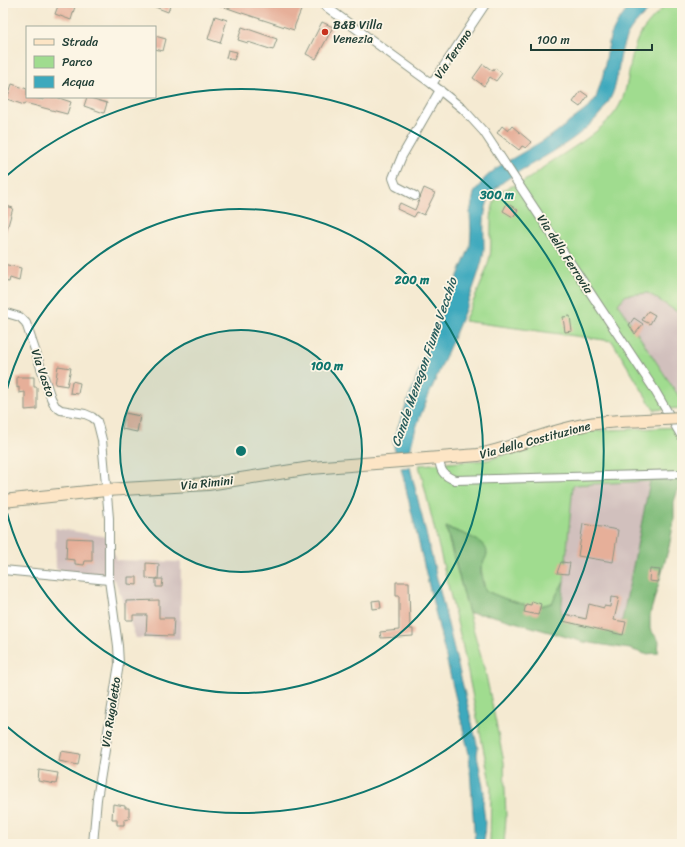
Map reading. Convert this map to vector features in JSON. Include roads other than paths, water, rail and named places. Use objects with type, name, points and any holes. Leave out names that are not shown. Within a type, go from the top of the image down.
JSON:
[{"type":"main road","name":"Via della Costituzione","points":[[415,460],[478,455],[498,451],[585,424],[682,418]]},
{"type":"main road","name":"Via Rimini","points":[[3,501],[106,490],[208,484],[310,468],[415,460]]},
{"type":"street","name":"Via della Ferrovia","points":[[321,3],[440,90],[463,109],[484,132],[504,160],[518,184],[654,389],[682,437]]},
{"type":"street","name":"Via Teramo","points":[[432,84],[486,3]]},
{"type":"street","points":[[415,196],[396,186],[393,178],[402,156],[440,90]]},
{"type":"street","name":"Via Vasto","points":[[3,312],[20,317],[26,323],[55,406],[61,410],[85,414],[97,421],[102,440],[106,490]]},
{"type":"street","points":[[440,458],[440,470],[448,478],[455,480],[682,474]]},
{"type":"street","name":"Via Rugoletto","points":[[93,844],[97,800],[118,664],[118,646],[109,580],[109,518],[106,490]]},
{"type":"street","points":[[3,570],[109,580]]},
{"type":"water","name":"Canale Menegon Fiume Vecchio","points":[[632,3],[656,3],[635,25],[625,40],[613,94],[602,111],[594,121],[575,137],[497,187],[488,200],[484,216],[483,257],[469,299],[420,416],[410,452],[395,453],[393,440],[424,357],[470,247],[470,213],[474,193],[485,178],[498,167],[551,136],[588,108],[596,98],[603,75],[610,37],[617,23]]},
{"type":"water","points":[[410,467],[478,748],[477,755],[484,792],[484,844],[475,844],[469,754],[401,468]]},
{"type":"place","name":"B&B Villa Venezia","points":[[325,32]]}]
